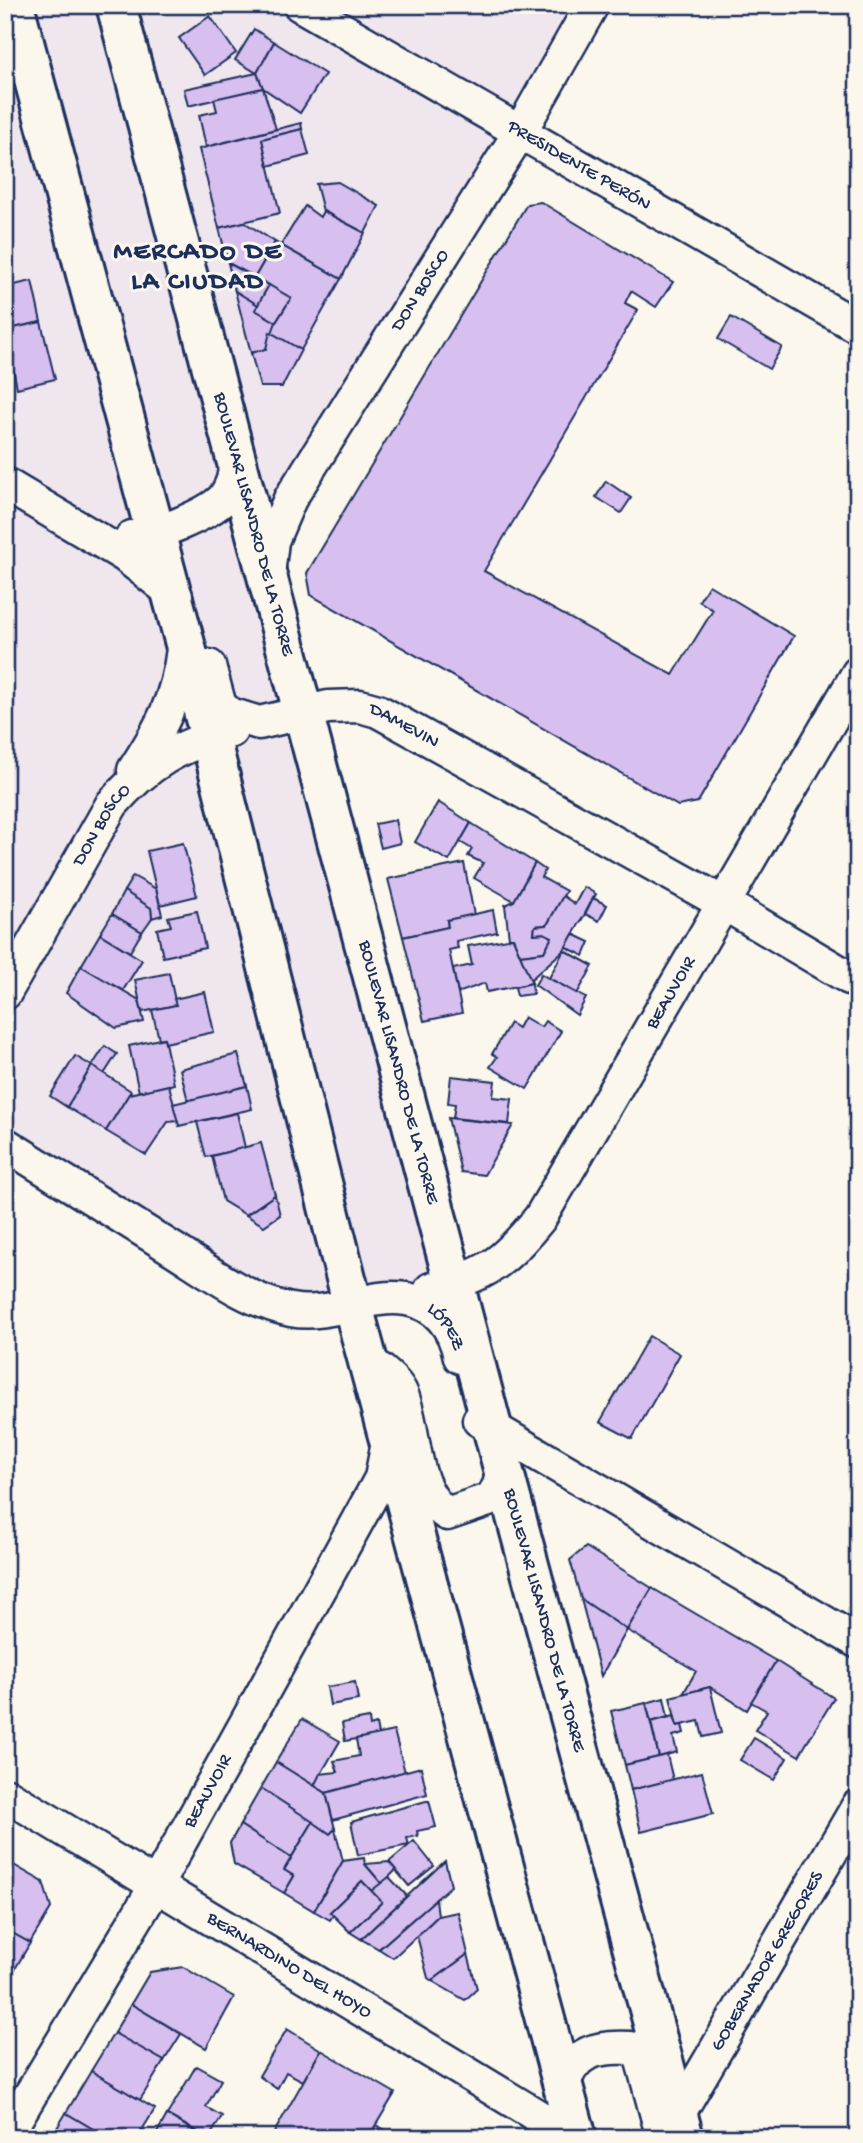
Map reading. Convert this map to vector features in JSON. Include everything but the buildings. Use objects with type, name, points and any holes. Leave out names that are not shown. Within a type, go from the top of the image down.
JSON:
[{"type":"street","points":[[14,5],[210,737],[362,1335],[575,2138]]},
{"type":"street","name":"BOULEVAR LISANDRO DE LA TORRE","points":[[116,5],[286,655],[278,718],[455,1283],[675,2130]]},
{"type":"street","name":"PRESIDENTE PERÓN","points":[[300,5],[858,327]]},
{"type":"street","name":"DON BOSCO","points":[[268,583],[272,541],[290,499],[520,132],[592,5]]},
{"type":"street","points":[[89,533],[137,538],[205,512],[222,500],[232,486],[236,463]]},
{"type":"street","name":"DAMEVIN","points":[[5,484],[141,566],[187,605],[199,623],[214,692],[220,706],[230,714],[278,718],[344,706],[378,711],[723,903],[858,983]]},
{"type":"street","points":[[112,804],[167,718],[176,694],[184,643]]},
{"type":"street","name":"BEAUVOIR","points":[[391,1297],[477,1277],[518,1244],[540,1219],[858,673]]},
{"type":"street","name":"DON BOSCO","points":[[5,993],[112,804],[131,782],[164,756],[210,737],[278,718]]},
{"type":"street","points":[[5,1144],[205,1269],[261,1300],[291,1310],[314,1311],[362,1335],[402,1394],[421,1475],[437,1507],[447,1514],[491,1499],[499,1486],[503,1467]]},
{"type":"street","points":[[362,1335],[371,1315],[383,1300],[391,1297]]},
{"type":"street","name":"LÓPEZ","points":[[391,1297],[411,1299],[431,1308],[445,1320],[456,1340],[472,1405],[479,1420],[858,1642]]},
{"type":"street","name":"BEAUVOIR","points":[[5,2137],[157,1884],[381,1478],[389,1436]]},
{"type":"street","name":"BERNARDINO DEL HOYO","points":[[5,1794],[575,2138]]},
{"type":"street","name":"GOBERNADOR GREGORES","points":[[675,2130],[858,1806]]},
{"type":"street","points":[[563,2086],[569,2067],[588,2053],[603,2049],[631,2048],[641,2057],[675,2130]]},
{"type":"shaded area","points":[[5,5],[592,5],[272,541],[455,1283],[291,1310],[5,1144]]},
{"type":"district","name":"MERCADO DE LA CIUDAD","points":[[198,268]]}]
